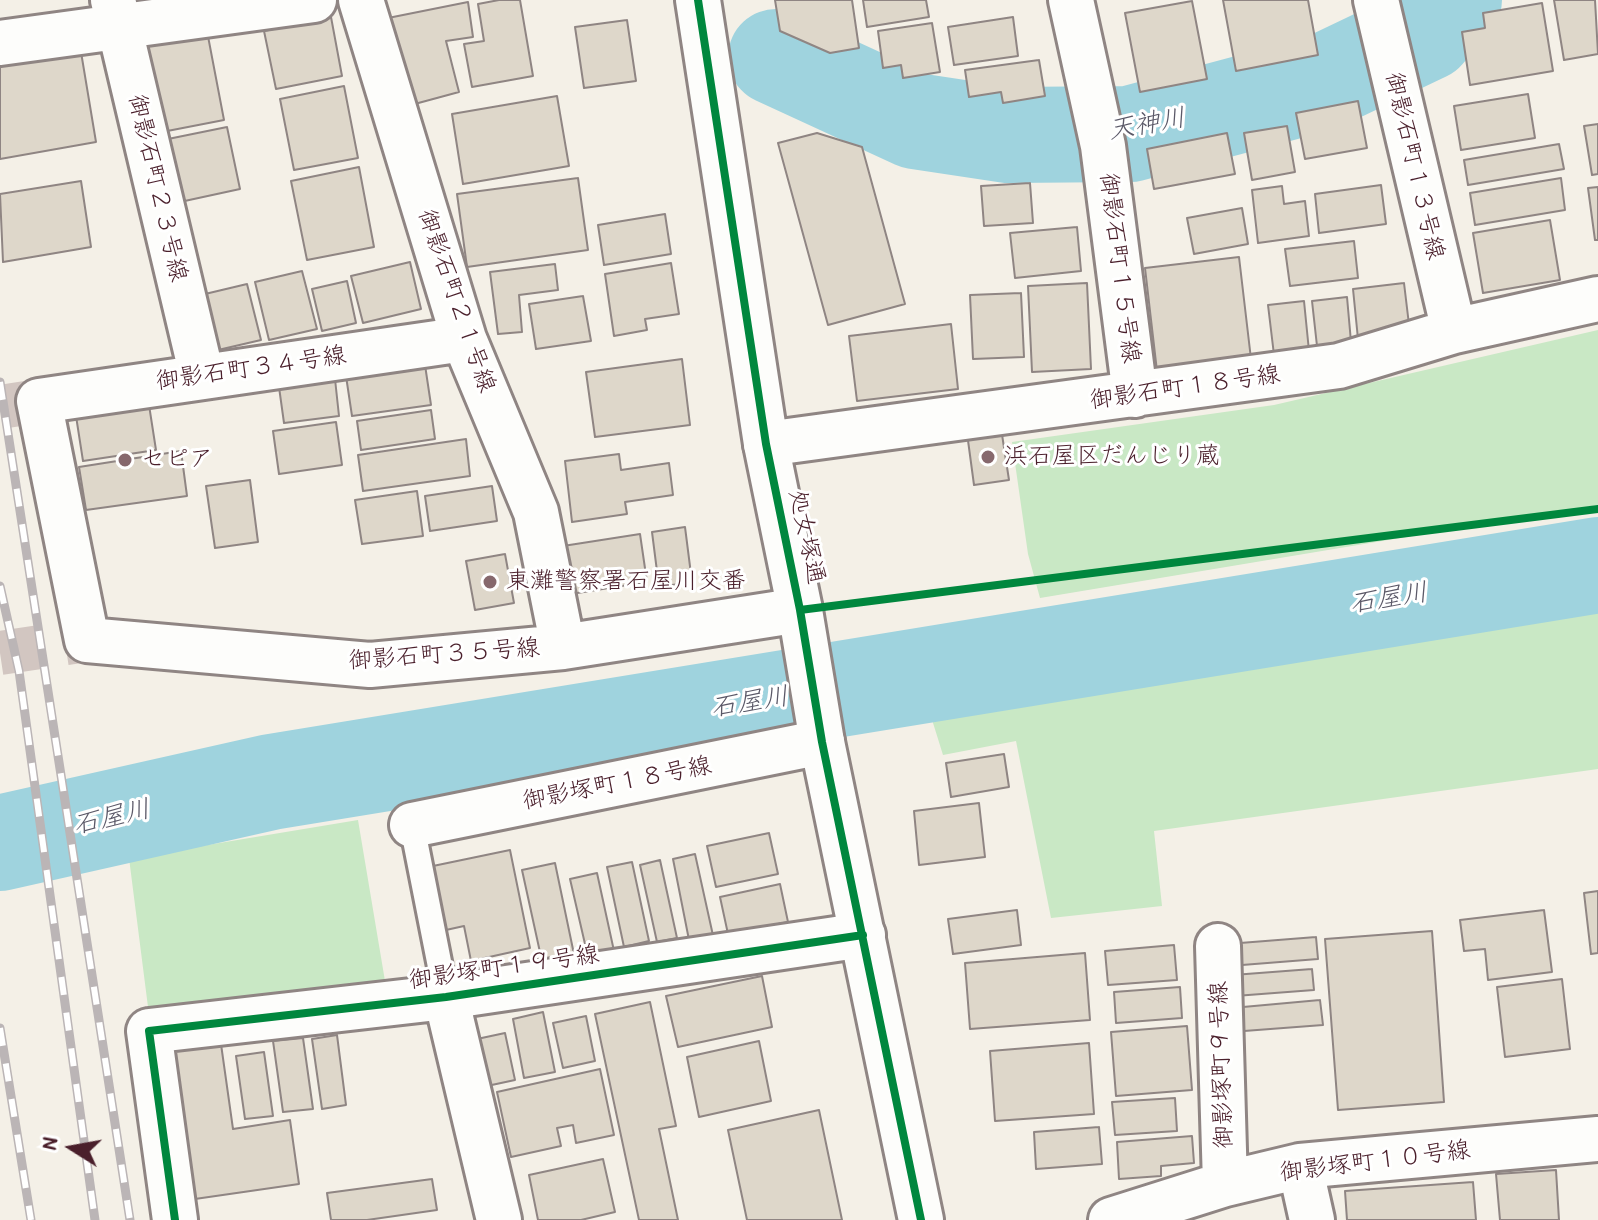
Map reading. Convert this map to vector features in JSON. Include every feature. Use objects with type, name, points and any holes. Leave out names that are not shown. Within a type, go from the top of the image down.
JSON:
[{"type":"street","points":[[0,43],[115,12],[314,0]]},
{"type":"street","name":"御影石町２１号線","points":[[361,0],[464,339],[536,512],[563,647]]},
{"type":"street","name":"処女塚通","points":[[698,0],[766,444],[821,734],[921,1220]]},
{"type":"street","name":"御影石町１５号線","points":[[1071,0],[1099,128],[1135,395]]},
{"type":"street","name":"御影石町２３号線","points":[[115,12],[202,376]]},
{"type":"street","name":"御影石町１３号線","points":[[1384,39],[1454,331]]},
{"type":"street","name":"御影石町１８号線","points":[[766,444],[1339,366],[1454,331],[1598,299]]},
{"type":"street","name":"御影石町３４号線","points":[[87,640],[39,401],[464,339]]},
{"type":"street","name":"御影石町３５号線","points":[[87,640],[370,665],[563,647],[803,631]]},
{"type":"street","name":"御影塚町１８号線","points":[[412,825],[821,734]]},
{"type":"street","name":"御影塚町１９号線","points":[[175,1220],[149,1031],[446,997],[863,935]]},
{"type":"street","name":"御影塚町９号線","points":[[1218,946],[1225,1184]]},
{"type":"street","points":[[446,997],[499,1220]]},
{"type":"street","name":"御影塚町１０号線","points":[[1111,1220],[1225,1184],[1300,1166],[1598,1139]]},
{"type":"street","points":[[1300,1166],[1312,1220]]},
{"type":"lane","points":[[412,825],[446,997]]},
{"type":"green space","points":[[1598,330],[1598,505],[1040,598],[1028,554],[1012,442],[1274,405]]},
{"type":"green space","points":[[1598,612],[1598,769],[1154,831],[1162,906],[1051,918],[1016,741],[943,755],[929,710]]},
{"type":"green space","points":[[358,820],[386,987],[148,1007],[129,858]]},
{"type":"building","points":[[520,0],[533,76],[472,87],[464,44],[484,41],[478,4]]},
{"type":"building","points":[[775,0],[852,0],[859,48],[830,53],[780,31]]},
{"type":"building","points":[[863,0],[926,0],[929,17],[867,27]]},
{"type":"building","points":[[1223,0],[1308,0],[1318,55],[1236,71]]},
{"type":"building","points":[[1554,0],[1595,0],[1598,54],[1564,60]]},
{"type":"building","points":[[1192,1],[1207,79],[1140,92],[1125,13]]},
{"type":"building","points":[[468,2],[473,37],[446,41],[459,92],[411,105],[388,18]]},
{"type":"building","points":[[1542,3],[1553,71],[1470,85],[1462,32],[1485,28],[1483,13]]},
{"type":"building","points":[[331,17],[342,76],[276,89],[264,31]]},
{"type":"building","points":[[1013,17],[1018,56],[954,65],[948,27]]},
{"type":"building","points":[[627,20],[636,81],[584,88],[575,27]]},
{"type":"building","points":[[932,23],[940,72],[903,78],[901,65],[883,68],[878,31]]},
{"type":"building","points":[[207,31],[224,120],[157,133],[140,44]]},
{"type":"building","points":[[81,52],[96,142],[0,159],[0,66]]},
{"type":"building","points":[[1039,60],[1045,96],[1003,103],[1001,92],[969,97],[965,70]]},
{"type":"building","points":[[344,86],[358,158],[294,170],[280,99]]},
{"type":"building","points":[[1528,94],[1535,138],[1461,150],[1454,106]]},
{"type":"building","points":[[557,96],[569,166],[463,184],[452,114]]},
{"type":"building","points":[[1358,101],[1367,148],[1305,159],[1296,113]]},
{"type":"building","points":[[1598,124],[1598,174],[1592,175],[1584,126]]},
{"type":"building","points":[[1287,126],[1295,172],[1252,180],[1244,133]]},
{"type":"building","points":[[227,127],[240,189],[180,202],[168,139]]},
{"type":"building","points":[[817,133],[862,147],[905,304],[828,325],[778,143]]},
{"type":"building","points":[[1227,133],[1235,174],[1154,189],[1147,149]]},
{"type":"building","points":[[1559,144],[1564,169],[1468,185],[1464,160]]},
{"type":"building","points":[[359,167],[374,247],[307,260],[291,181]]},
{"type":"building","points":[[578,178],[588,250],[467,267],[457,194]]},
{"type":"building","points":[[1561,178],[1565,210],[1475,225],[1470,193]]},
{"type":"building","points":[[81,181],[91,247],[3,262],[0,194]]},
{"type":"building","points":[[1030,183],[1033,223],[984,226],[981,186]]},
{"type":"building","points":[[1381,185],[1386,224],[1319,233],[1315,194]]},
{"type":"building","points":[[1282,186],[1284,204],[1305,201],[1309,236],[1258,243],[1252,190]]},
{"type":"building","points":[[1598,187],[1598,240],[1595,240],[1588,188]]},
{"type":"building","points":[[1242,208],[1248,244],[1194,254],[1187,218]]},
{"type":"building","points":[[665,214],[671,254],[604,265],[598,225]]},
{"type":"building","points":[[1550,220],[1560,280],[1483,293],[1473,233]]},
{"type":"building","points":[[1077,227],[1081,271],[1015,278],[1010,233]]},
{"type":"building","points":[[1354,241],[1358,278],[1290,286],[1285,249]]},
{"type":"building","points":[[1239,257],[1251,359],[1157,371],[1145,268]]},
{"type":"building","points":[[410,262],[421,309],[363,323],[351,276]]},
{"type":"building","points":[[671,263],[679,314],[645,319],[647,330],[614,336],[605,274]]},
{"type":"building","points":[[555,264],[558,290],[519,295],[522,332],[498,334],[490,272]]},
{"type":"building","points":[[302,271],[317,329],[269,340],[255,282]]},
{"type":"building","points":[[347,281],[356,323],[322,331],[312,289]]},
{"type":"building","points":[[1087,283],[1091,369],[1032,372],[1028,286]]},
{"type":"building","points":[[1404,283],[1410,333],[1358,339],[1353,289]]},
{"type":"building","points":[[247,284],[261,340],[218,350],[205,294]]},
{"type":"building","points":[[1021,293],[1024,357],[973,359],[970,295]]},
{"type":"building","points":[[583,296],[591,341],[536,349],[529,304]]},
{"type":"building","points":[[1347,297],[1351,342],[1317,346],[1312,301]]},
{"type":"building","points":[[1304,301],[1309,351],[1274,355],[1268,305]]},
{"type":"building","points":[[951,324],[958,389],[857,401],[849,336]]},
{"type":"building","points":[[682,359],[690,425],[595,437],[586,372]]},
{"type":"building","points":[[425,365],[431,405],[352,416],[346,376]]},
{"type":"building","points":[[335,379],[339,416],[284,423],[279,387]]},
{"type":"building","points":[[149,405],[156,450],[83,461],[76,416]]},
{"type":"building","points":[[431,410],[435,439],[361,450],[357,421]]},
{"type":"building","points":[[336,422],[342,465],[279,474],[273,431]]},
{"type":"building","name":"浜石屋区だんじり蔵","points":[[1001,428],[1009,480],[974,485],[967,433]]},
{"type":"building","points":[[466,439],[470,476],[363,491],[358,455]]},
{"type":"building","points":[[181,451],[187,496],[86,510],[79,467]]},
{"type":"building","points":[[619,454],[621,470],[669,463],[673,495],[625,502],[627,514],[572,522],[565,461]]},
{"type":"building","points":[[250,480],[258,542],[215,548],[206,486]]},
{"type":"building","points":[[492,486],[497,521],[430,531],[425,496]]},
{"type":"building","points":[[417,491],[423,536],[362,544],[355,500]]},
{"type":"building","points":[[685,527],[692,582],[659,587],[652,532]]},
{"type":"building","points":[[640,534],[647,582],[571,594],[563,546]]},
{"type":"building","name":"東灘警察署石屋川交番","points":[[505,554],[514,603],[475,610],[466,561]]},
{"type":"building","points":[[1004,754],[1009,787],[951,797],[946,763]]},
{"type":"building","points":[[979,803],[985,857],[919,865],[914,811]]},
{"type":"building","points":[[769,833],[778,874],[716,887],[707,846]]},
{"type":"building","points":[[510,850],[530,948],[471,961],[464,926],[446,930],[433,866]]},
{"type":"building","points":[[695,854],[714,940],[690,945],[673,859]]},
{"type":"building","points":[[660,860],[677,938],[657,942],[640,865]]},
{"type":"building","points":[[632,862],[649,941],[624,947],[607,867]]},
{"type":"building","points":[[555,863],[575,959],[543,966],[522,870]]},
{"type":"building","points":[[597,873],[614,951],[588,957],[570,879]]},
{"type":"building","points":[[780,884],[788,922],[728,934],[720,897]]},
{"type":"building","points":[[1598,891],[1598,953],[1591,954],[1584,893]]},
{"type":"building","points":[[1017,910],[1021,945],[953,954],[948,919]]},
{"type":"building","points":[[1544,910],[1552,972],[1488,980],[1485,949],[1464,951],[1460,920]]},
{"type":"building","points":[[1432,931],[1444,1102],[1338,1110],[1325,939]]},
{"type":"building","points":[[1316,937],[1318,959],[1242,965],[1240,943]]},
{"type":"building","points":[[1174,945],[1177,980],[1108,985],[1105,951]]},
{"type":"building","points":[[1085,953],[1090,1020],[970,1029],[965,963]]},
{"type":"building","points":[[1312,969],[1314,990],[1235,996],[1233,975]]},
{"type":"building","points":[[762,976],[772,1027],[678,1047],[666,996]]},
{"type":"building","points":[[1562,979],[1570,1049],[1505,1057],[1497,987]]},
{"type":"building","points":[[1180,987],[1182,1018],[1116,1023],[1114,992]]},
{"type":"building","points":[[1320,1000],[1323,1025],[1244,1031],[1243,1007]]},
{"type":"building","points":[[650,1002],[676,1126],[659,1129],[678,1220],[639,1220],[595,1014]]},
{"type":"building","points":[[543,1012],[555,1072],[524,1078],[513,1019]]},
{"type":"building","points":[[586,1016],[595,1061],[563,1068],[553,1023]]},
{"type":"building","points":[[1187,1026],[1192,1090],[1116,1096],[1111,1032]]},
{"type":"building","points":[[505,1033],[515,1080],[487,1086],[477,1039]]},
{"type":"building","points":[[337,1035],[346,1105],[322,1109],[312,1039]]},
{"type":"building","points":[[220,1037],[233,1129],[290,1120],[299,1184],[188,1200],[167,1045]]},
{"type":"building","points":[[303,1038],[313,1109],[283,1112],[273,1041]]},
{"type":"building","points":[[759,1041],[771,1101],[699,1117],[687,1057]]},
{"type":"building","points":[[1089,1043],[1094,1114],[995,1121],[990,1051]]},
{"type":"building","points":[[264,1052],[273,1116],[245,1119],[236,1056]]},
{"type":"building","points":[[600,1069],[614,1135],[576,1143],[573,1125],[557,1128],[561,1146],[511,1157],[497,1092]]},
{"type":"building","points":[[1175,1098],[1177,1131],[1115,1135],[1112,1102]]},
{"type":"building","points":[[819,1110],[842,1220],[747,1220],[728,1130]]},
{"type":"building","points":[[1099,1127],[1102,1164],[1036,1169],[1034,1132]]},
{"type":"building","points":[[1192,1136],[1194,1163],[1161,1166],[1161,1176],[1119,1179],[1117,1142]]},
{"type":"building","points":[[603,1159],[615,1212],[581,1220],[538,1220],[529,1175]]},
{"type":"building","points":[[1556,1170],[1559,1220],[1500,1220],[1496,1174]]},
{"type":"building","points":[[432,1179],[437,1210],[367,1220],[331,1220],[327,1193]]},
{"type":"building","points":[[1473,1182],[1476,1220],[1347,1220],[1345,1191]]},
{"type":"waterway","name":"天神川","points":[[776,57],[915,121],[1008,135],[1130,134],[1321,83],[1426,33],[1454,0]]},
{"type":"waterway","name":"石屋川","points":[[0,843],[271,782],[1598,565]]},
{"type":"tunnel","points":[[0,407],[39,401]]},
{"type":"tunnel","points":[[0,653],[87,640]]},
{"type":"railway","points":[[0,382],[130,1220]]},
{"type":"railway","points":[[0,586],[19,671],[95,1220]]},
{"type":"railway","points":[[0,1028],[31,1220]]},
{"type":"cycle path","points":[[698,0],[766,444],[800,610],[822,742],[921,1220]]},
{"type":"cycle path","points":[[800,610],[1598,509]]},
{"type":"cycle path","points":[[175,1220],[149,1031],[446,997],[863,935]]},
{"type":"place","name":"浜石屋区だんじり蔵","points":[[988,457]]},
{"type":"place","name":"セピア","points":[[125,460]]},
{"type":"place","name":"東灘警察署石屋川交番","points":[[490,582]]}]
